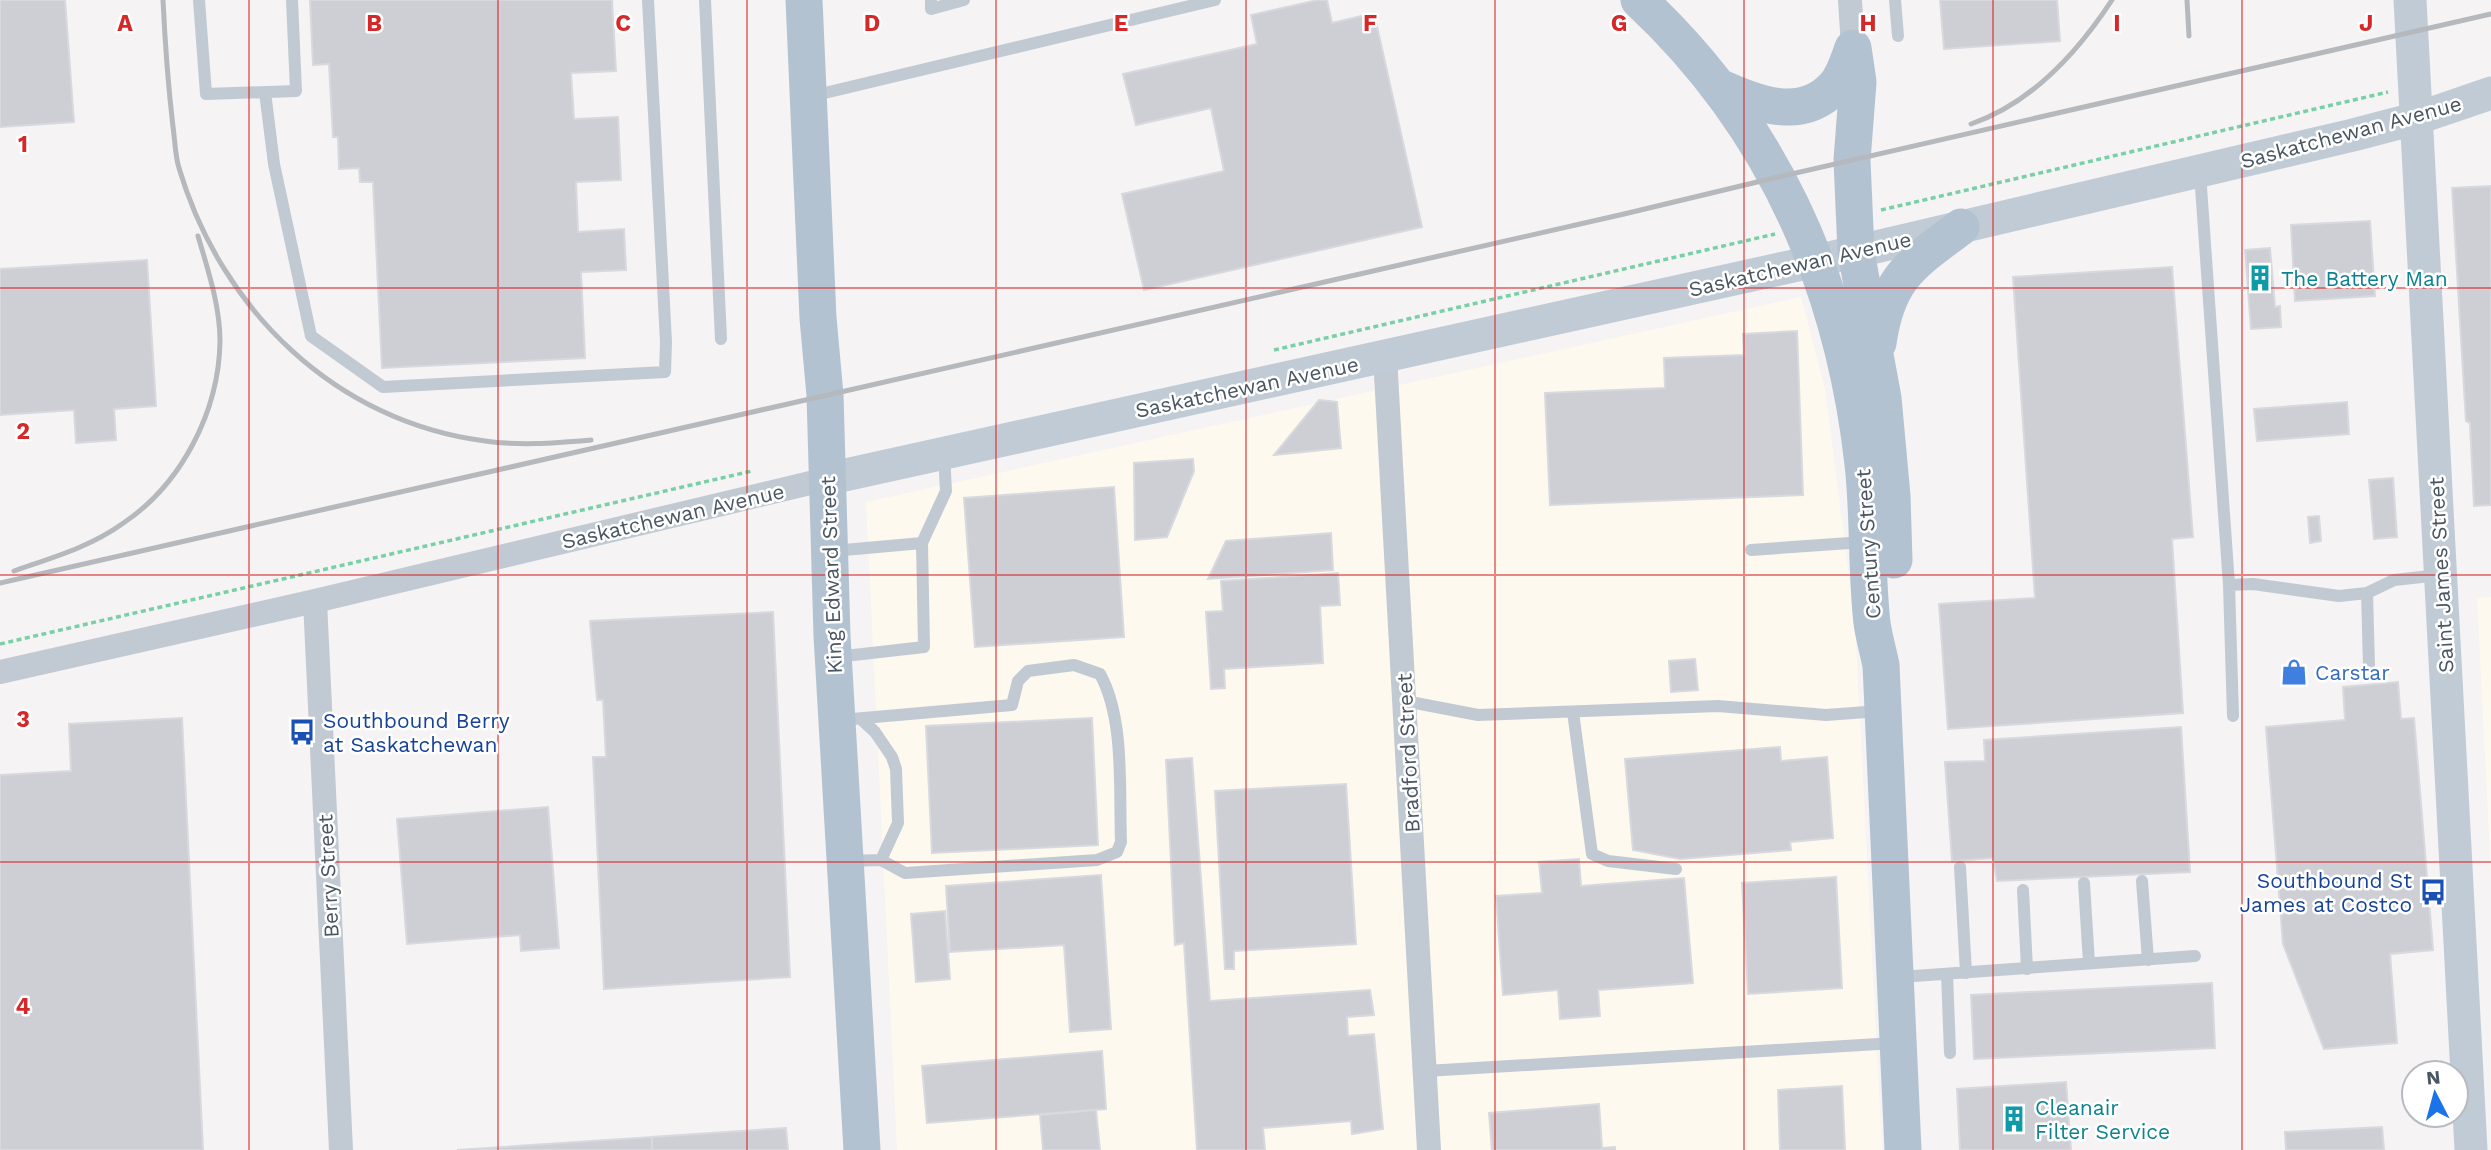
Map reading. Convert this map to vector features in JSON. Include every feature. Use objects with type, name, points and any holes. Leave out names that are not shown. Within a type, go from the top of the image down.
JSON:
[{"type":"main road","name":"King Edward Street","points":[[804,0],[818,318],[825,394],[834,657],[849,720],[863,861],[862,1150]]},
{"type":"main road","name":"Century Street","points":[[1639,0],[1686,48],[1715,85],[1778,177],[1815,261],[1840,336],[1856,412],[1863,467],[1872,624],[1881,665],[1903,1150]]},
{"type":"main road","points":[[1715,85],[1762,104],[1784,108],[1804,106],[1835,87],[1853,48]]},
{"type":"main road","points":[[1853,48],[1858,82],[1852,160],[1856,252],[1888,441],[1894,575],[1892,633],[1881,665]]},
{"type":"main road","points":[[1875,358],[1884,308],[1894,286],[1903,273],[1924,254],[1961,227]]},
{"type":"street","points":[[1850,0],[1853,48]]},
{"type":"street","name":"Saint James Street","points":[[2410,0],[2471,1150]]},
{"type":"street","name":"Saskatchewan Avenue","points":[[0,672],[315,601],[827,479],[1856,252],[2417,118],[2491,93]]},
{"type":"street","name":"Bradford Street","points":[[1385,356],[1429,1150]]},
{"type":"street","name":"Berry Street","points":[[315,601],[341,1150]]},
{"type":"lane","points":[[199,0],[206,94],[296,91],[292,0]]},
{"type":"lane","points":[[265,93],[274,164],[311,336],[383,387],[665,372],[666,342],[648,0]]},
{"type":"lane","points":[[705,0],[721,339]]},
{"type":"lane","points":[[931,0],[931,9],[964,0]]},
{"type":"lane","points":[[808,97],[1215,0]]},
{"type":"lane","points":[[1895,0],[1898,36]]},
{"type":"lane","points":[[2200,171],[2229,585],[2232,716]]},
{"type":"lane","points":[[834,657],[924,647],[922,543],[946,491],[944,453]]},
{"type":"lane","points":[[1751,550],[1868,542]]},
{"type":"lane","points":[[829,552],[922,543]]},
{"type":"lane","points":[[2229,585],[2253,584],[2339,596],[2367,593],[2394,580],[2440,575]]},
{"type":"lane","points":[[2367,593],[2369,667]]},
{"type":"lane","points":[[1074,665],[1101,674],[1108,687],[1117,737],[1121,842],[1116,852],[1097,860],[905,873],[863,861],[898,823],[896,769],[892,757],[875,732],[849,720],[1012,705],[1018,681],[1028,671],[1074,665]]},
{"type":"lane","points":[[1405,701],[1478,715],[1718,706],[1826,715],[1884,711]]},
{"type":"lane","points":[[1573,712],[1592,854],[1608,861],[1676,869]]},
{"type":"lane","points":[[1960,867],[1966,973]]},
{"type":"lane","points":[[2142,881],[2148,960]]},
{"type":"lane","points":[[2084,883],[2089,963]]},
{"type":"lane","points":[[2023,890],[2027,968]]},
{"type":"lane","points":[[1896,978],[2195,956]]},
{"type":"lane","points":[[1947,974],[1950,1053]]},
{"type":"lane","points":[[1426,1071],[1899,1043]]},
{"type":"shaded area","points":[[1801,297],[1825,388],[1855,623],[1882,1150],[897,1150],[866,502]]},
{"type":"shaded area","points":[[2491,597],[2491,877],[2477,598]]},
{"type":"building","points":[[0,0],[65,0],[74,122],[0,127]]},
{"type":"building","points":[[310,0],[612,0],[616,71],[571,73],[574,119],[618,117],[621,180],[576,182],[578,232],[624,229],[626,270],[581,272],[585,358],[382,368],[373,182],[360,182],[359,168],[339,169],[338,137],[333,137],[329,64],[313,65]]},
{"type":"building","points":[[1327,0],[1332,23],[1374,13],[1422,227],[1144,290],[1122,194],[1224,171],[1211,108],[1136,125],[1123,74],[1257,44],[1251,15]]},
{"type":"building","points":[[1940,0],[2057,0],[2060,41],[1944,49]]},
{"type":"building","points":[[2491,186],[2491,505],[2474,506],[2470,423],[2466,421],[2452,188]]},
{"type":"building","points":[[2370,221],[2375,296],[2295,301],[2291,225]]},
{"type":"building","name":"The Battery Man","points":[[2270,248],[2275,307],[2280,306],[2281,327],[2251,329],[2245,250]]},
{"type":"building","points":[[147,260],[156,406],[114,409],[116,440],[76,443],[74,410],[0,415],[0,269]]},
{"type":"building","points":[[2172,267],[2193,537],[2172,539],[2183,713],[1948,729],[1939,604],[2035,598],[2013,277]]},
{"type":"building","points":[[1797,331],[1803,495],[1550,505],[1545,393],[1665,388],[1664,358],[1744,355],[1743,334]]},
{"type":"building","points":[[1319,400],[1337,402],[1341,448],[1274,455]]},
{"type":"building","points":[[2347,402],[2349,434],[2257,441],[2254,409]]},
{"type":"building","points":[[1193,459],[1194,471],[1167,537],[1135,540],[1134,463]]},
{"type":"building","points":[[2393,478],[2397,537],[2374,539],[2369,480]]},
{"type":"building","points":[[1114,487],[1124,637],[975,647],[964,498]]},
{"type":"building","points":[[2319,516],[2321,541],[2310,543],[2308,517]]},
{"type":"building","points":[[1331,533],[1333,570],[1208,579],[1226,541]]},
{"type":"building","points":[[1338,573],[1340,605],[1320,606],[1323,663],[1224,669],[1225,688],[1211,689],[1206,612],[1223,611],[1221,581]]},
{"type":"building","points":[[773,612],[790,977],[604,989],[593,757],[606,757],[603,700],[597,700],[590,621]]},
{"type":"building","points":[[1695,659],[1698,690],[1671,692],[1669,661]]},
{"type":"building","points":[[2398,682],[2401,719],[2414,718],[2433,950],[2390,954],[2397,1043],[2324,1049],[2283,944],[2266,727],[2345,720],[2343,687]]},
{"type":"building","points":[[182,718],[203,1150],[0,1150],[0,775],[71,771],[69,724]]},
{"type":"building","points":[[1092,718],[1098,845],[932,853],[926,726]]},
{"type":"building","points":[[2181,727],[2190,872],[1997,881],[1993,858],[1952,861],[1945,762],[1985,761],[1984,740]]},
{"type":"building","points":[[1780,747],[1781,761],[1827,757],[1833,838],[1790,842],[1791,850],[1680,859],[1633,850],[1625,759]]},
{"type":"building","points":[[1192,758],[1210,1001],[1370,990],[1374,1015],[1347,1017],[1348,1036],[1374,1034],[1383,1129],[1352,1134],[1351,1121],[1263,1128],[1265,1150],[1197,1150],[1184,943],[1175,945],[1166,760]]},
{"type":"building","points":[[1346,784],[1356,944],[1234,951],[1234,969],[1225,969],[1215,791]]},
{"type":"building","points":[[548,807],[559,948],[521,951],[520,935],[407,944],[397,819]]},
{"type":"building","points":[[1579,859],[1581,886],[1684,878],[1693,983],[1598,990],[1600,1016],[1560,1019],[1558,990],[1503,995],[1496,896],[1542,893],[1539,862]]},
{"type":"building","points":[[1101,875],[1111,1029],[1070,1032],[1064,945],[950,952],[946,886]]},
{"type":"building","points":[[1836,877],[1842,988],[1748,994],[1742,883]]},
{"type":"building","points":[[945,911],[950,979],[916,982],[911,914]]},
{"type":"building","points":[[2212,983],[2215,1048],[1974,1059],[1971,995]]},
{"type":"building","points":[[1102,1051],[1106,1109],[927,1123],[922,1066]]},
{"type":"building","name":"Cleanair Filter Service","points":[[2066,1082],[2071,1150],[1960,1150],[1957,1089]]},
{"type":"building","points":[[1842,1086],[1845,1150],[1780,1150],[1778,1090]]},
{"type":"building","points":[[1599,1104],[1602,1148],[1615,1147],[1615,1150],[1492,1150],[1489,1113]]},
{"type":"building","points":[[1096,1110],[1100,1150],[1043,1150],[1040,1115]]},
{"type":"building","points":[[2382,1127],[2384,1150],[2286,1150],[2285,1132]]},
{"type":"building","points":[[786,1128],[788,1150],[652,1150],[652,1137]]},
{"type":"building","points":[[652,1137],[652,1150],[457,1150]]},
{"type":"railway","points":[[163,0],[176,153],[198,220],[224,268],[255,312],[292,351],[334,384],[380,410],[431,430],[485,441],[512,443],[591,440]]},
{"type":"railway","points":[[1971,124],[2014,103],[2052,74],[2069,57],[2112,0]]},
{"type":"railway","points":[[2187,0],[2189,36]]},
{"type":"railway","points":[[0,583],[2491,14]]},
{"type":"railway","points":[[14,571],[84,546],[122,524],[162,489],[193,445],[213,394],[220,341],[216,301],[198,236]]},
{"type":"place","name":"The Battery Man","points":[[2260,278]]},
{"type":"place","name":"Carstar","points":[[2294,672]]},
{"type":"place","name":"Southbound Berry at Saskatchewan","points":[[302,732]]},
{"type":"place","name":"Southbound St James at Costco","points":[[2433,892]]},
{"type":"place","name":"Cleanair Filter Service","points":[[2014,1119]]}]
